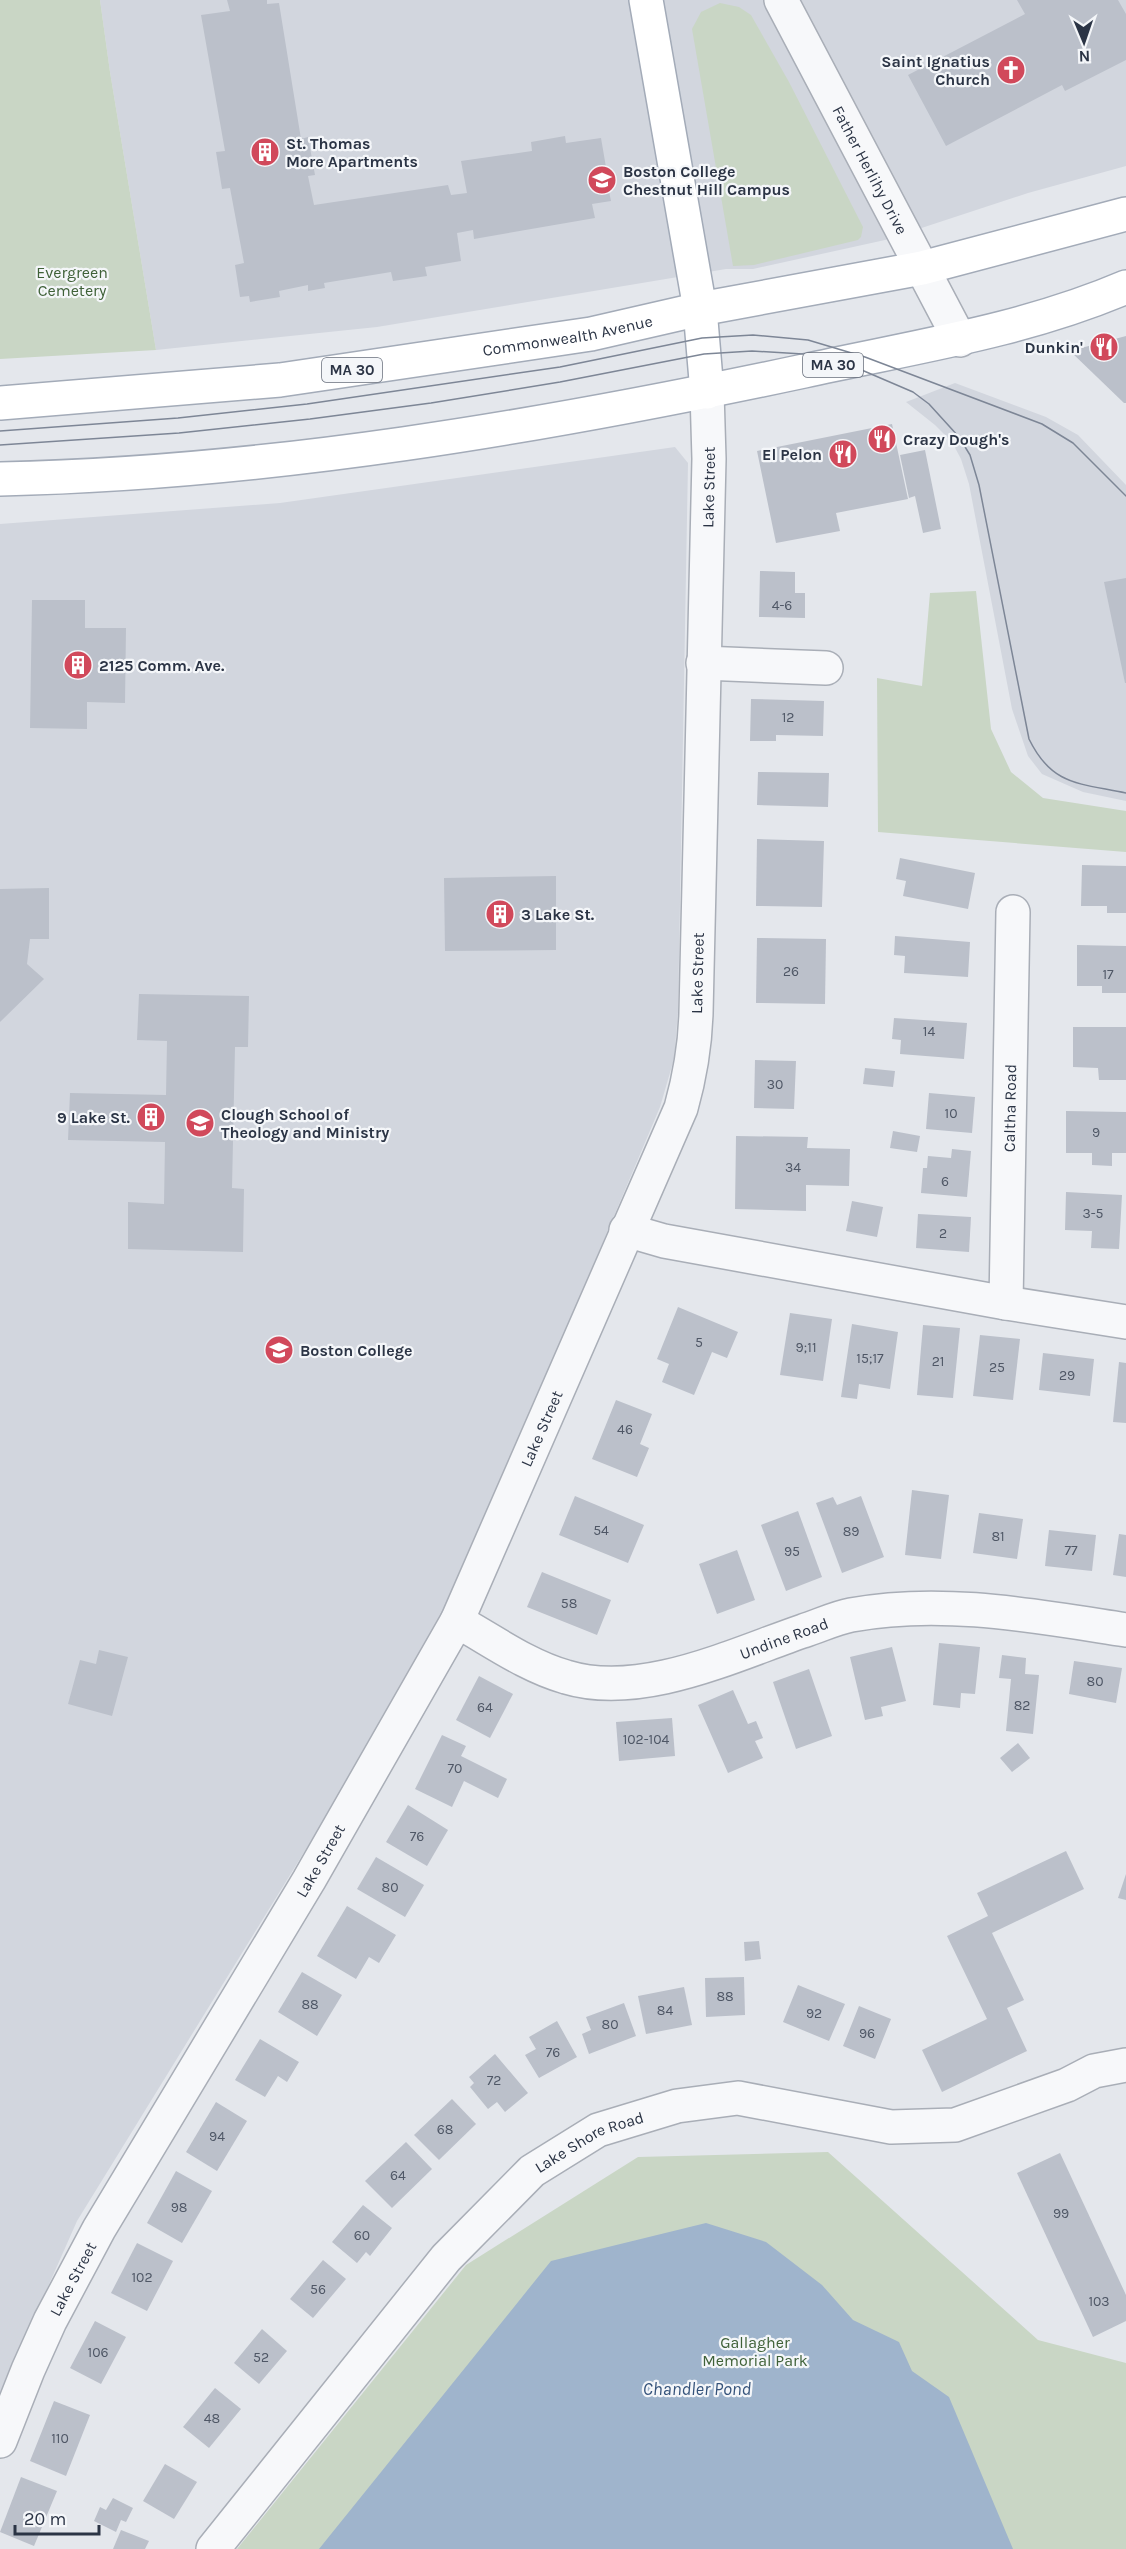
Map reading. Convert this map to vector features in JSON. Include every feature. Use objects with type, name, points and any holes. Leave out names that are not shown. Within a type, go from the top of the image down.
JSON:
[{"type":"main road","name":"Lake Street","points":[[646,0],[700,309],[706,392]]},
{"type":"main road","name":"Commonwealth Avenue","points":[[0,403],[291,378],[591,334],[700,309],[922,268],[1126,213]]},
{"type":"main road","name":"MA 30","points":[[0,479],[129,474],[222,466],[509,426],[706,392],[960,340],[1040,319],[1126,286]]},
{"type":"street","name":"Father Herlihy Drive","points":[[781,0],[960,340]]},
{"type":"street","points":[[1040,319],[1126,299]]},
{"type":"street","name":"Lake Street","points":[[0,2441],[27,2370],[50,2321],[99,2229],[309,1880],[457,1621],[681,1108],[690,1078],[695,1046],[709,459],[706,392]]},
{"type":"street","points":[[703,663],[826,668]]},
{"type":"street","name":"Caltha Road","points":[[1006,1303],[1013,912]]},
{"type":"street","points":[[626,1230],[664,1241],[1006,1303],[1126,1322]]},
{"type":"street","name":"Undine Road","points":[[457,1621],[539,1668],[568,1678],[600,1683],[661,1677],[693,1669],[848,1615],[898,1608],[942,1607],[1029,1615],[1126,1630]]},
{"type":"street","name":"Lake Shore Road","points":[[213,2549],[446,2258],[532,2171],[598,2130],[677,2106],[738,2098],[891,2127],[955,2125],[1067,2085],[1094,2071],[1126,2065]]},
{"type":"shaded area","name":"Boston College Chestnut Hill Campus","points":[[100,0],[1126,0],[1126,166],[1028,193],[885,240],[753,269],[726,269],[377,327],[156,350]]},
{"type":"shaded area","points":[[955,383],[1046,417],[1078,435],[1126,485],[1126,801],[1083,792],[1042,774],[1028,756],[1012,709],[969,484],[961,459],[952,442],[906,402]]},
{"type":"shaded area","name":"Boston College","points":[[675,447],[688,463],[678,1012],[674,1059],[660,1107],[455,1593],[354,1771],[77,2221],[0,2395],[0,524],[280,503]]},
{"type":"green space","name":"Evergreen Cemetery","points":[[0,0],[100,0],[156,350],[0,359]]},
{"type":"green space","points":[[720,3],[739,7],[751,15],[789,82],[863,227],[858,240],[754,265],[733,266],[692,29],[701,12]]},
{"type":"green space","points":[[976,591],[991,729],[1011,772],[1043,798],[1126,811],[1126,852],[878,832],[877,678],[922,686],[930,593]]},
{"type":"green space","name":"Gallagher Memorial Park","points":[[828,2152],[1038,2340],[1126,2363],[1126,2549],[237,2549],[466,2265],[638,2157]]},
{"type":"water","name":"Chandler Pond","points":[[706,2223],[766,2242],[822,2285],[853,2320],[899,2342],[912,2371],[949,2397],[1013,2549],[319,2549],[551,2261]]},
{"type":"building","name":"St. Thomas More Apartments","points":[[227,0],[267,0],[267,4],[279,3],[301,139],[308,137],[315,175],[308,176],[314,205],[448,185],[451,195],[467,193],[461,161],[532,151],[531,142],[565,136],[566,143],[601,138],[607,173],[597,174],[599,183],[607,182],[611,201],[592,204],[595,218],[474,239],[473,230],[457,233],[461,261],[425,267],[427,276],[393,281],[391,272],[324,283],[325,288],[308,291],[308,285],[279,291],[280,297],[250,302],[249,296],[240,297],[235,265],[244,263],[230,188],[222,189],[216,152],[225,151],[201,15],[230,11]]},
{"type":"building","name":"Saint Ignatius Church","points":[[1017,0],[1118,0],[1126,14],[1126,60],[1065,91],[1062,85],[946,146],[908,75],[1025,14]]},
{"type":"building","points":[[1126,336],[1126,403],[1124,403],[1070,351]]},
{"type":"building","points":[[892,424],[908,499],[836,513],[840,531],[776,543],[757,451]]},
{"type":"building","points":[[925,450],[941,529],[923,533],[915,496],[909,498],[900,455]]},
{"type":"building","points":[[760,571],[795,572],[795,593],[805,593],[805,618],[759,617]]},
{"type":"building","points":[[1126,578],[1126,683],[1125,683],[1104,582]]},
{"type":"building","name":"2125 Comm. Ave.","points":[[32,600],[85,600],[85,628],[126,628],[125,703],[87,702],[87,729],[30,728]]},
{"type":"building","points":[[751,699],[824,701],[823,736],[776,735],[776,741],[750,741]]},
{"type":"building","points":[[758,772],[829,773],[828,807],[757,805]]},
{"type":"building","points":[[757,839],[824,841],[822,907],[756,906]]},
{"type":"building","points":[[900,858],[975,873],[968,909],[903,896],[906,881],[896,879]]},
{"type":"building","points":[[1082,865],[1126,866],[1126,913],[1107,913],[1107,906],[1081,906]]},
{"type":"building","name":"3 Lake St.","points":[[556,876],[556,950],[445,951],[444,878]]},
{"type":"building","points":[[49,888],[49,939],[30,939],[27,964],[44,979],[0,1022],[0,889]]},
{"type":"building","points":[[895,936],[970,942],[968,977],[904,973],[905,956],[894,955]]},
{"type":"building","points":[[757,938],[826,939],[825,1004],[756,1003]]},
{"type":"building","points":[[1077,945],[1126,946],[1126,993],[1102,993],[1102,986],[1077,986]]},
{"type":"building","name":"9 Lake St.","points":[[139,994],[249,996],[248,1047],[235,1047],[232,1188],[244,1189],[243,1252],[128,1249],[128,1202],[164,1204],[165,1142],[68,1140],[70,1093],[166,1095],[167,1041],[137,1040]]},
{"type":"building","points":[[894,1018],[967,1023],[964,1059],[900,1054],[901,1040],[892,1039]]},
{"type":"building","points":[[1073,1027],[1126,1027],[1126,1080],[1099,1080],[1098,1068],[1073,1067]]},
{"type":"building","points":[[755,1060],[796,1061],[794,1109],[754,1108]]},
{"type":"building","points":[[865,1068],[895,1071],[893,1087],[863,1084]]},
{"type":"building","points":[[929,1093],[975,1097],[972,1133],[926,1129]]},
{"type":"building","points":[[1066,1111],[1126,1112],[1126,1153],[1112,1153],[1112,1166],[1092,1165],[1092,1153],[1066,1153]]},
{"type":"building","points":[[893,1131],[920,1136],[917,1152],[890,1148]]},
{"type":"building","points":[[736,1136],[808,1137],[807,1148],[850,1149],[849,1186],[806,1185],[806,1211],[735,1209]]},
{"type":"building","points":[[952,1149],[971,1151],[967,1197],[921,1193],[923,1168],[927,1168],[928,1156],[951,1158]]},
{"type":"building","points":[[1066,1192],[1122,1195],[1119,1249],[1091,1248],[1092,1231],[1065,1230]]},
{"type":"building","points":[[852,1201],[883,1207],[877,1237],[846,1231]]},
{"type":"building","points":[[918,1214],[971,1217],[969,1252],[916,1248]]},
{"type":"building","points":[[678,1307],[738,1332],[727,1358],[712,1352],[694,1395],[662,1382],[669,1364],[657,1359]]},
{"type":"building","points":[[790,1313],[832,1319],[823,1381],[780,1375]]},
{"type":"building","points":[[852,1324],[898,1332],[890,1389],[859,1384],[857,1399],[841,1397]]},
{"type":"building","points":[[923,1325],[960,1328],[953,1398],[917,1395]]},
{"type":"building","points":[[980,1335],[1020,1339],[1013,1400],[973,1396]]},
{"type":"building","points":[[1043,1353],[1094,1359],[1090,1396],[1039,1390]]},
{"type":"building","points":[[1119,1362],[1126,1363],[1126,1423],[1113,1422]]},
{"type":"building","points":[[616,1400],[652,1414],[640,1444],[649,1448],[637,1477],[592,1459]]},
{"type":"building","points":[[912,1490],[949,1495],[941,1559],[905,1555]]},
{"type":"building","points":[[575,1496],[644,1525],[628,1563],[559,1535]]},
{"type":"building","points":[[861,1496],[884,1557],[842,1573],[816,1503],[833,1497],[837,1505]]},
{"type":"building","points":[[798,1511],[822,1577],[786,1591],[761,1525]]},
{"type":"building","points":[[979,1513],[1023,1519],[1017,1559],[973,1553]]},
{"type":"building","points":[[1049,1530],[1096,1535],[1092,1571],[1045,1566]]},
{"type":"building","points":[[1119,1534],[1126,1535],[1126,1577],[1113,1575]]},
{"type":"building","points":[[737,1550],[755,1600],[717,1614],[699,1564]]},
{"type":"building","points":[[542,1572],[611,1600],[597,1635],[527,1607]]},
{"type":"building","points":[[939,1643],[980,1647],[975,1694],[961,1693],[960,1708],[933,1705]]},
{"type":"building","points":[[892,1647],[906,1701],[881,1707],[883,1716],[865,1720],[850,1657]]},
{"type":"building","points":[[99,1650],[128,1657],[112,1716],[68,1704],[80,1660],[96,1664]]},
{"type":"building","points":[[1002,1655],[1026,1658],[1025,1674],[1039,1675],[1033,1734],[1006,1731],[1011,1679],[999,1678]]},
{"type":"building","points":[[1074,1661],[1122,1668],[1116,1703],[1069,1694]]},
{"type":"building","points":[[809,1669],[832,1736],[796,1749],[773,1682]]},
{"type":"building","points":[[479,1676],[513,1694],[490,1738],[456,1720]]},
{"type":"building","points":[[733,1690],[748,1724],[756,1721],[763,1738],[755,1741],[763,1758],[728,1773],[698,1705]]},
{"type":"building","points":[[672,1718],[675,1756],[619,1761],[616,1722]]},
{"type":"building","points":[[442,1735],[466,1746],[461,1756],[507,1779],[498,1798],[464,1781],[452,1807],[415,1789]]},
{"type":"building","points":[[1018,1743],[1030,1758],[1012,1772],[1000,1758]]},
{"type":"building","points":[[408,1805],[448,1830],[427,1866],[386,1842]]},
{"type":"building","points":[[1066,1851],[1084,1889],[992,1933],[1024,2000],[1007,2008],[1027,2051],[942,2092],[922,2050],[987,2019],[947,1936],[988,1916],[977,1893]]},
{"type":"building","points":[[376,1857],[424,1885],[405,1917],[357,1889]]},
{"type":"building","points":[[1126,1874],[1126,1900],[1118,1898]]},
{"type":"building","points":[[347,1906],[396,1935],[379,1963],[369,1957],[356,1979],[317,1956]]},
{"type":"building","points":[[759,1941],[761,1959],[745,1961],[744,1942]]},
{"type":"building","points":[[302,1972],[342,1995],[317,2036],[278,2012]]},
{"type":"building","points":[[744,1977],[745,2015],[706,2017],[705,1978]]},
{"type":"building","points":[[798,1985],[845,2004],[829,2041],[783,2022]]},
{"type":"building","points":[[684,1987],[692,2025],[646,2034],[638,1996]]},
{"type":"building","points":[[624,2003],[636,2036],[589,2054],[582,2034],[591,2030],[586,2017]]},
{"type":"building","points":[[859,2006],[891,2019],[875,2059],[843,2046]]},
{"type":"building","points":[[557,2021],[577,2057],[539,2078],[525,2055],[536,2049],[529,2037]]},
{"type":"building","points":[[260,2039],[299,2062],[287,2082],[278,2076],[265,2097],[235,2080]]},
{"type":"building","points":[[495,2054],[528,2093],[505,2112],[497,2102],[488,2109],[470,2087],[474,2083],[469,2077]]},
{"type":"building","points":[[452,2099],[476,2124],[439,2160],[414,2135]]},
{"type":"building","points":[[216,2102],[247,2121],[217,2171],[186,2152]]},
{"type":"building","points":[[406,2142],[432,2169],[392,2208],[365,2181]]},
{"type":"building","points":[[1060,2153],[1126,2295],[1126,2321],[1093,2337],[1017,2173]]},
{"type":"building","points":[[176,2171],[212,2191],[182,2243],[147,2223]]},
{"type":"building","points":[[363,2205],[392,2228],[370,2256],[366,2252],[357,2263],[332,2242]]},
{"type":"building","points":[[137,2243],[173,2261],[147,2311],[111,2293]]},
{"type":"building","points":[[323,2260],[346,2279],[313,2318],[290,2299]]},
{"type":"building","points":[[95,2321],[126,2337],[101,2384],[70,2368]]},
{"type":"building","points":[[262,2329],[287,2351],[259,2384],[234,2363]]},
{"type":"building","points":[[215,2388],[241,2409],[209,2448],[183,2427]]},
{"type":"building","points":[[54,2401],[90,2415],[66,2476],[30,2461]]},
{"type":"building","points":[[165,2464],[197,2482],[174,2519],[143,2501]]},
{"type":"building","points":[[21,2477],[57,2491],[34,2546],[0,2532]]},
{"type":"building","points":[[113,2498],[133,2508],[126,2522],[121,2520],[116,2532],[94,2521],[100,2507],[106,2510]]},
{"type":"building","points":[[121,2530],[149,2541],[145,2549],[113,2549]]},
{"type":"tram line","points":[[0,431],[178,418],[307,404],[560,367],[702,338],[753,335],[808,340],[865,357],[1042,424],[1073,443],[1126,496]]},
{"type":"tram line","points":[[0,445],[179,433],[310,419],[431,403],[560,382],[704,354],[752,351],[803,354],[843,362],[913,392],[929,404],[959,437],[970,455],[979,485],[1029,739],[1047,766],[1057,774],[1081,784],[1126,793]]},
{"type":"place","name":"Saint Ignatius Church","points":[[1011,70]]},
{"type":"place","name":"St. Thomas More Apartments","points":[[265,152]]},
{"type":"place","name":"Boston College Chestnut Hill Campus","points":[[602,180]]},
{"type":"place","name":"Dunkin'","points":[[1104,347]]},
{"type":"place","name":"Crazy Dough's","points":[[882,439]]},
{"type":"place","name":"El Pelon","points":[[843,454]]},
{"type":"place","name":"2125 Comm. Ave.","points":[[78,665]]},
{"type":"place","name":"3 Lake St.","points":[[500,914]]},
{"type":"place","name":"9 Lake St.","points":[[151,1117]]},
{"type":"place","name":"Clough School of Theology and Ministry","points":[[200,1123]]},
{"type":"place","name":"Boston College","points":[[279,1350]]}]
